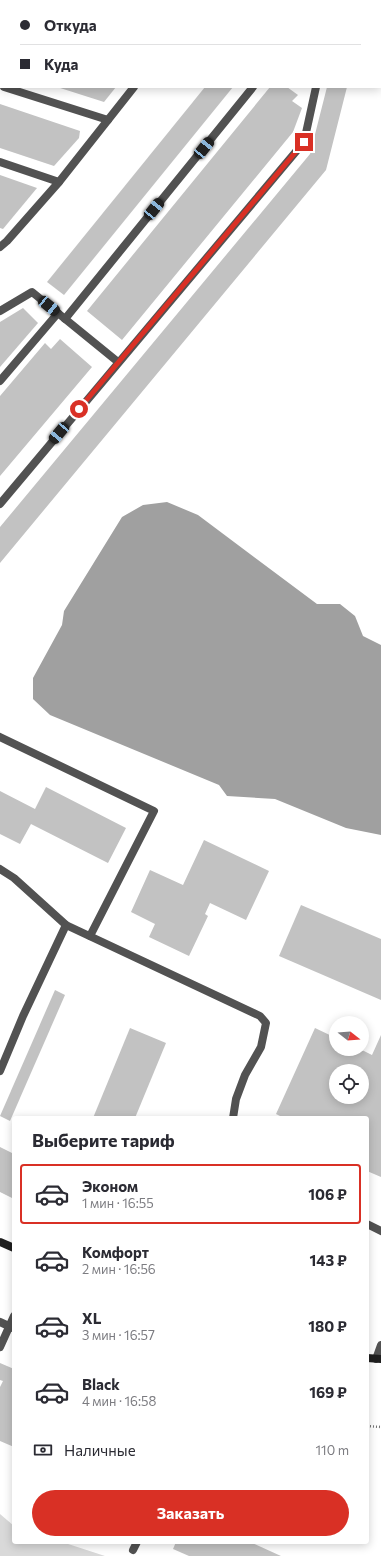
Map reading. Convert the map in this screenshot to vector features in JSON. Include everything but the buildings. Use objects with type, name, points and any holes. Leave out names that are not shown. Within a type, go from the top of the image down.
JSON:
[{"type":"street","points":[[0,1242],[12,1247]]},
{"type":"street","points":[[369,1358],[379,1359]]},
{"type":"lane","points":[[7,88],[108,120]]},
{"type":"lane","points":[[0,247],[4,240],[59,182],[133,88]]},
{"type":"lane","points":[[0,381],[62,316],[253,88]]},
{"type":"lane","points":[[0,504],[304,142],[316,88]]},
{"type":"lane","points":[[0,162],[59,182]]},
{"type":"lane","points":[[0,311],[32,292],[118,362]]},
{"type":"lane","points":[[0,737],[154,811],[90,936]]},
{"type":"lane","points":[[0,869],[14,878],[66,925],[260,1016],[266,1023],[261,1046],[245,1075],[236,1099],[233,1116]]},
{"type":"lane","points":[[0,1071],[22,1016],[66,925]]},
{"type":"lane","points":[[369,1225],[381,1231]]},
{"type":"lane","points":[[0,1322],[12,1328],[0,1347]]},
{"type":"lane","points":[[379,1359],[381,1345]]},
{"type":"lane","points":[[133,1550],[136,1544]]},
{"type":"path","points":[[369,1426],[381,1427]]},
{"type":"shaded area","points":[[167,502],[198,515],[317,604],[340,604],[355,616],[363,636],[381,645],[381,835],[346,828],[275,799],[227,796],[219,785],[50,715],[33,699],[33,678],[62,625],[64,611],[122,517],[143,505]]},
{"type":"shaded area","points":[[0,1514],[12,1524],[12,1544],[68,1544],[105,1556],[0,1556]]},
{"type":"route","points":[[79,409],[304,142]]}]
